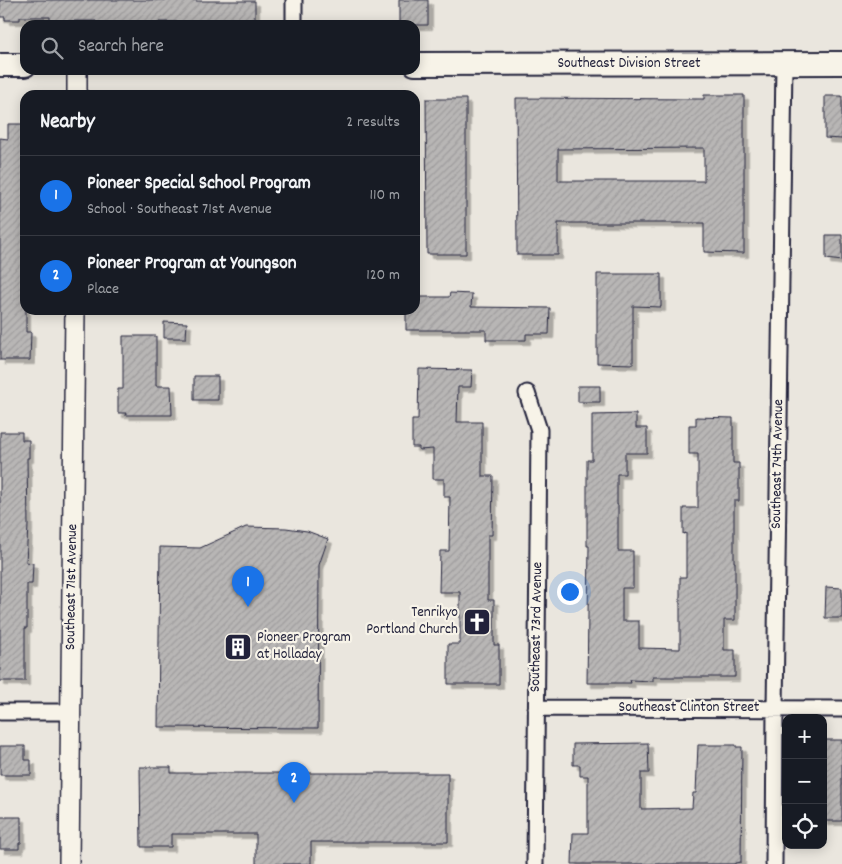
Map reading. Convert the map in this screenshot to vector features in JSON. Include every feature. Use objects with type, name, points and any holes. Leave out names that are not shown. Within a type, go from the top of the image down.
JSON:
[{"type":"main road","name":"Southeast Division Street","points":[[420,64],[842,63]]},
{"type":"main road","points":[[0,65],[20,65]]},
{"type":"street","points":[[294,0],[294,20]]},
{"type":"street","name":"Southeast 74th Avenue","points":[[774,864],[784,63]]},
{"type":"street","points":[[77,75],[77,90]]},
{"type":"street","name":"Southeast 71st Avenue","points":[[69,864],[74,315]]},
{"type":"street","name":"Southeast 73rd Avenue","points":[[527,393],[540,430],[535,864]]},
{"type":"street","name":"Southeast Clinton Street","points":[[536,708],[842,709]]},
{"type":"street","points":[[0,712],[71,712]]},
{"type":"building","points":[[0,0],[255,1],[255,20],[50,20],[50,17],[20,17],[20,20],[5,20],[5,17],[0,17]]},
{"type":"building","points":[[399,0],[428,0],[428,25],[420,25],[420,20],[399,20]]},
{"type":"building","points":[[704,95],[744,95],[744,253],[704,252],[704,223],[558,223],[558,255],[517,255],[516,98],[704,99]],"holes":[[[704,148],[704,181],[558,181],[558,149]]]},
{"type":"building","points":[[825,96],[842,96],[842,139],[825,138]]},
{"type":"building","points":[[426,99],[466,99],[466,254],[427,254]]},
{"type":"building","points":[[8,124],[20,124],[20,315],[26,315],[26,332],[31,332],[30,360],[0,360],[0,138],[8,139]]},
{"type":"building","points":[[826,235],[842,235],[842,261],[826,259]]},
{"type":"building","points":[[597,274],[661,274],[661,307],[633,306],[633,364],[597,363]]},
{"type":"building","points":[[450,293],[472,294],[471,307],[550,308],[549,334],[526,334],[526,340],[486,340],[486,330],[406,330],[406,315],[420,315],[420,297],[449,297]]},
{"type":"building","points":[[164,322],[187,323],[186,338],[164,338]]},
{"type":"building","points":[[123,336],[156,336],[156,386],[171,386],[172,415],[125,415],[126,413],[118,413],[118,389],[123,389]]},
{"type":"building","points":[[419,369],[472,370],[471,387],[458,387],[457,422],[482,422],[482,476],[493,476],[492,535],[488,535],[488,600],[494,600],[494,645],[499,645],[499,684],[448,684],[448,644],[460,644],[460,592],[439,592],[440,551],[449,551],[450,497],[444,497],[444,479],[433,479],[433,449],[419,450],[419,447],[412,447],[412,420],[418,420]]},
{"type":"building","points":[[194,376],[218,376],[218,400],[194,400]]},
{"type":"building","points":[[578,386],[600,386],[600,402],[578,402]]},
{"type":"building","points":[[636,414],[636,428],[647,428],[647,453],[625,453],[625,474],[617,474],[617,505],[618,551],[633,551],[633,588],[622,588],[622,621],[639,621],[639,648],[680,649],[680,577],[686,577],[686,533],[683,534],[683,508],[698,508],[698,454],[689,454],[689,425],[696,425],[696,417],[733,418],[733,463],[739,463],[739,501],[734,501],[735,620],[724,620],[724,650],[735,650],[735,677],[653,677],[653,681],[630,680],[631,683],[587,683],[589,546],[587,546],[587,460],[592,460],[592,415]]},
{"type":"building","points":[[0,432],[22,432],[22,440],[29,440],[29,458],[27,458],[28,526],[26,562],[33,563],[32,584],[27,584],[25,681],[0,681]]},
{"type":"building","name":"Pioneer Program at Holladay","points":[[246,527],[286,528],[307,531],[328,539],[319,565],[318,728],[158,727],[160,547],[200,548]]},
{"type":"building","points":[[826,587],[842,588],[842,618],[825,618]]},
{"type":"building","points":[[827,740],[842,740],[842,821],[827,821]]},
{"type":"building","points":[[648,743],[649,773],[641,773],[641,809],[692,808],[693,793],[696,793],[698,745],[736,745],[736,747],[742,747],[741,862],[735,864],[572,864],[573,833],[588,833],[588,776],[580,776],[580,765],[573,765],[573,744]]},
{"type":"building","points":[[0,746],[25,746],[25,760],[31,760],[31,775],[0,775]]},
{"type":"building","points":[[140,767],[171,767],[171,773],[448,773],[448,842],[311,842],[311,864],[256,864],[256,834],[171,834],[171,847],[141,847]]},
{"type":"building","points":[[0,817],[21,817],[21,843],[19,843],[19,849],[0,849]]},
{"type":"place","name":"Pioneer Special School Program","points":[[248,607]]},
{"type":"place","name":"Tenrikyo Portland Church","points":[[477,622]]},
{"type":"place","name":"Pioneer Program at Holladay","points":[[238,647]]},
{"type":"place","name":"Pioneer Program at Youngson","points":[[294,803]]}]
